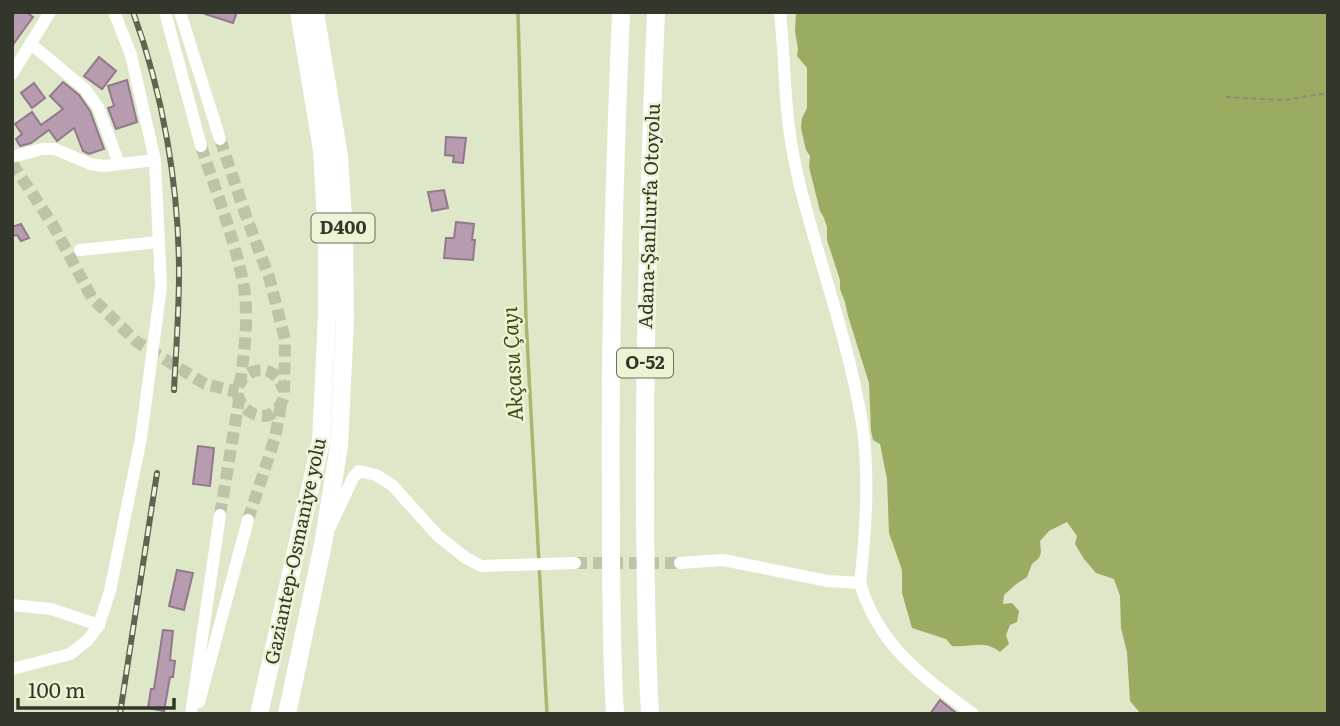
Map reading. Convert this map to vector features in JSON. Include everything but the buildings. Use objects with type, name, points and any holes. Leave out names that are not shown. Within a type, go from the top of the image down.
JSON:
[{"type":"highway","name":"Gaziantep-Osmaniye yolu","points":[[259,714],[321,441],[327,315],[327,237],[322,150],[299,12]]},
{"type":"highway","name":"Gaziantep-Osmaniye yolu","points":[[287,714],[323,544],[339,446],[345,308],[344,234],[338,156],[315,12]]},
{"type":"highway","name":"Adana-Şanlıurfa Otoyolu","points":[[615,714],[610,431],[613,206],[621,12]]},
{"type":"highway","name":"Adana-Şanlıurfa Otoyolu","points":[[650,714],[644,431],[648,207],[656,12]]},
{"type":"street","points":[[12,74],[50,12]]},
{"type":"street","points":[[12,669],[70,654],[88,640],[99,625],[110,591],[141,438],[161,286],[155,160],[131,55],[114,12]]},
{"type":"street","points":[[166,12],[201,146]]},
{"type":"street","points":[[180,12],[220,139]]},
{"type":"street","points":[[780,12],[786,100],[800,185],[854,383],[862,426],[866,486],[860,583],[873,617],[897,651],[919,673],[973,714]]},
{"type":"street","points":[[31,44],[92,98],[98,107],[119,164]]},
{"type":"street","points":[[12,157],[42,149],[55,149],[90,164],[104,166],[155,160]]},
{"type":"street","points":[[80,250],[159,242]]},
{"type":"street","points":[[323,544],[353,478],[359,471],[376,475],[392,485],[438,536],[481,566],[575,563]]},
{"type":"street","points":[[193,714],[220,515]]},
{"type":"street","points":[[193,714],[248,520]]},
{"type":"street","points":[[680,563],[723,560],[828,581],[860,583]]},
{"type":"street","points":[[12,605],[51,609],[99,625]]},
{"type":"path","points":[[1226,97],[1284,100],[1328,93]]},
{"type":"green space","points":[[796,12],[1328,12],[1328,714],[1141,714],[1130,701],[1120,596],[1114,579],[1096,573],[1084,559],[1075,544],[1077,536],[1067,522],[1049,531],[1040,541],[1039,558],[1032,564],[1027,577],[1004,595],[1003,604],[1012,603],[1019,611],[1017,622],[1010,625],[1006,635],[1009,644],[1000,652],[983,645],[952,646],[946,639],[912,628],[902,593],[902,570],[889,533],[887,479],[880,444],[873,440],[871,431],[869,383],[840,289],[840,280],[827,240],[827,227],[820,211],[809,167],[810,156],[801,128],[807,108],[807,68],[797,56]]},
{"type":"waterway","name":"Akçasu Çayı","points":[[518,12],[526,319],[547,714]]},
{"type":"tunnel","points":[[220,139],[269,277],[285,339],[284,397],[277,410],[267,415],[257,415],[248,411],[241,403],[238,393],[239,383],[248,374],[259,370],[275,375],[283,389]]},
{"type":"tunnel","points":[[201,146],[230,233],[244,287],[246,324],[240,385]]},
{"type":"tunnel","points":[[12,163],[53,225],[92,298],[137,342],[205,384],[238,392]]},
{"type":"tunnel","points":[[220,515],[239,400]]},
{"type":"tunnel","points":[[248,520],[275,438],[281,404]]},
{"type":"tunnel","points":[[575,563],[680,563]]},
{"type":"railway","points":[[133,12],[161,108],[176,207],[179,288],[174,390]]},
{"type":"railway","points":[[120,714],[157,473]]}]
